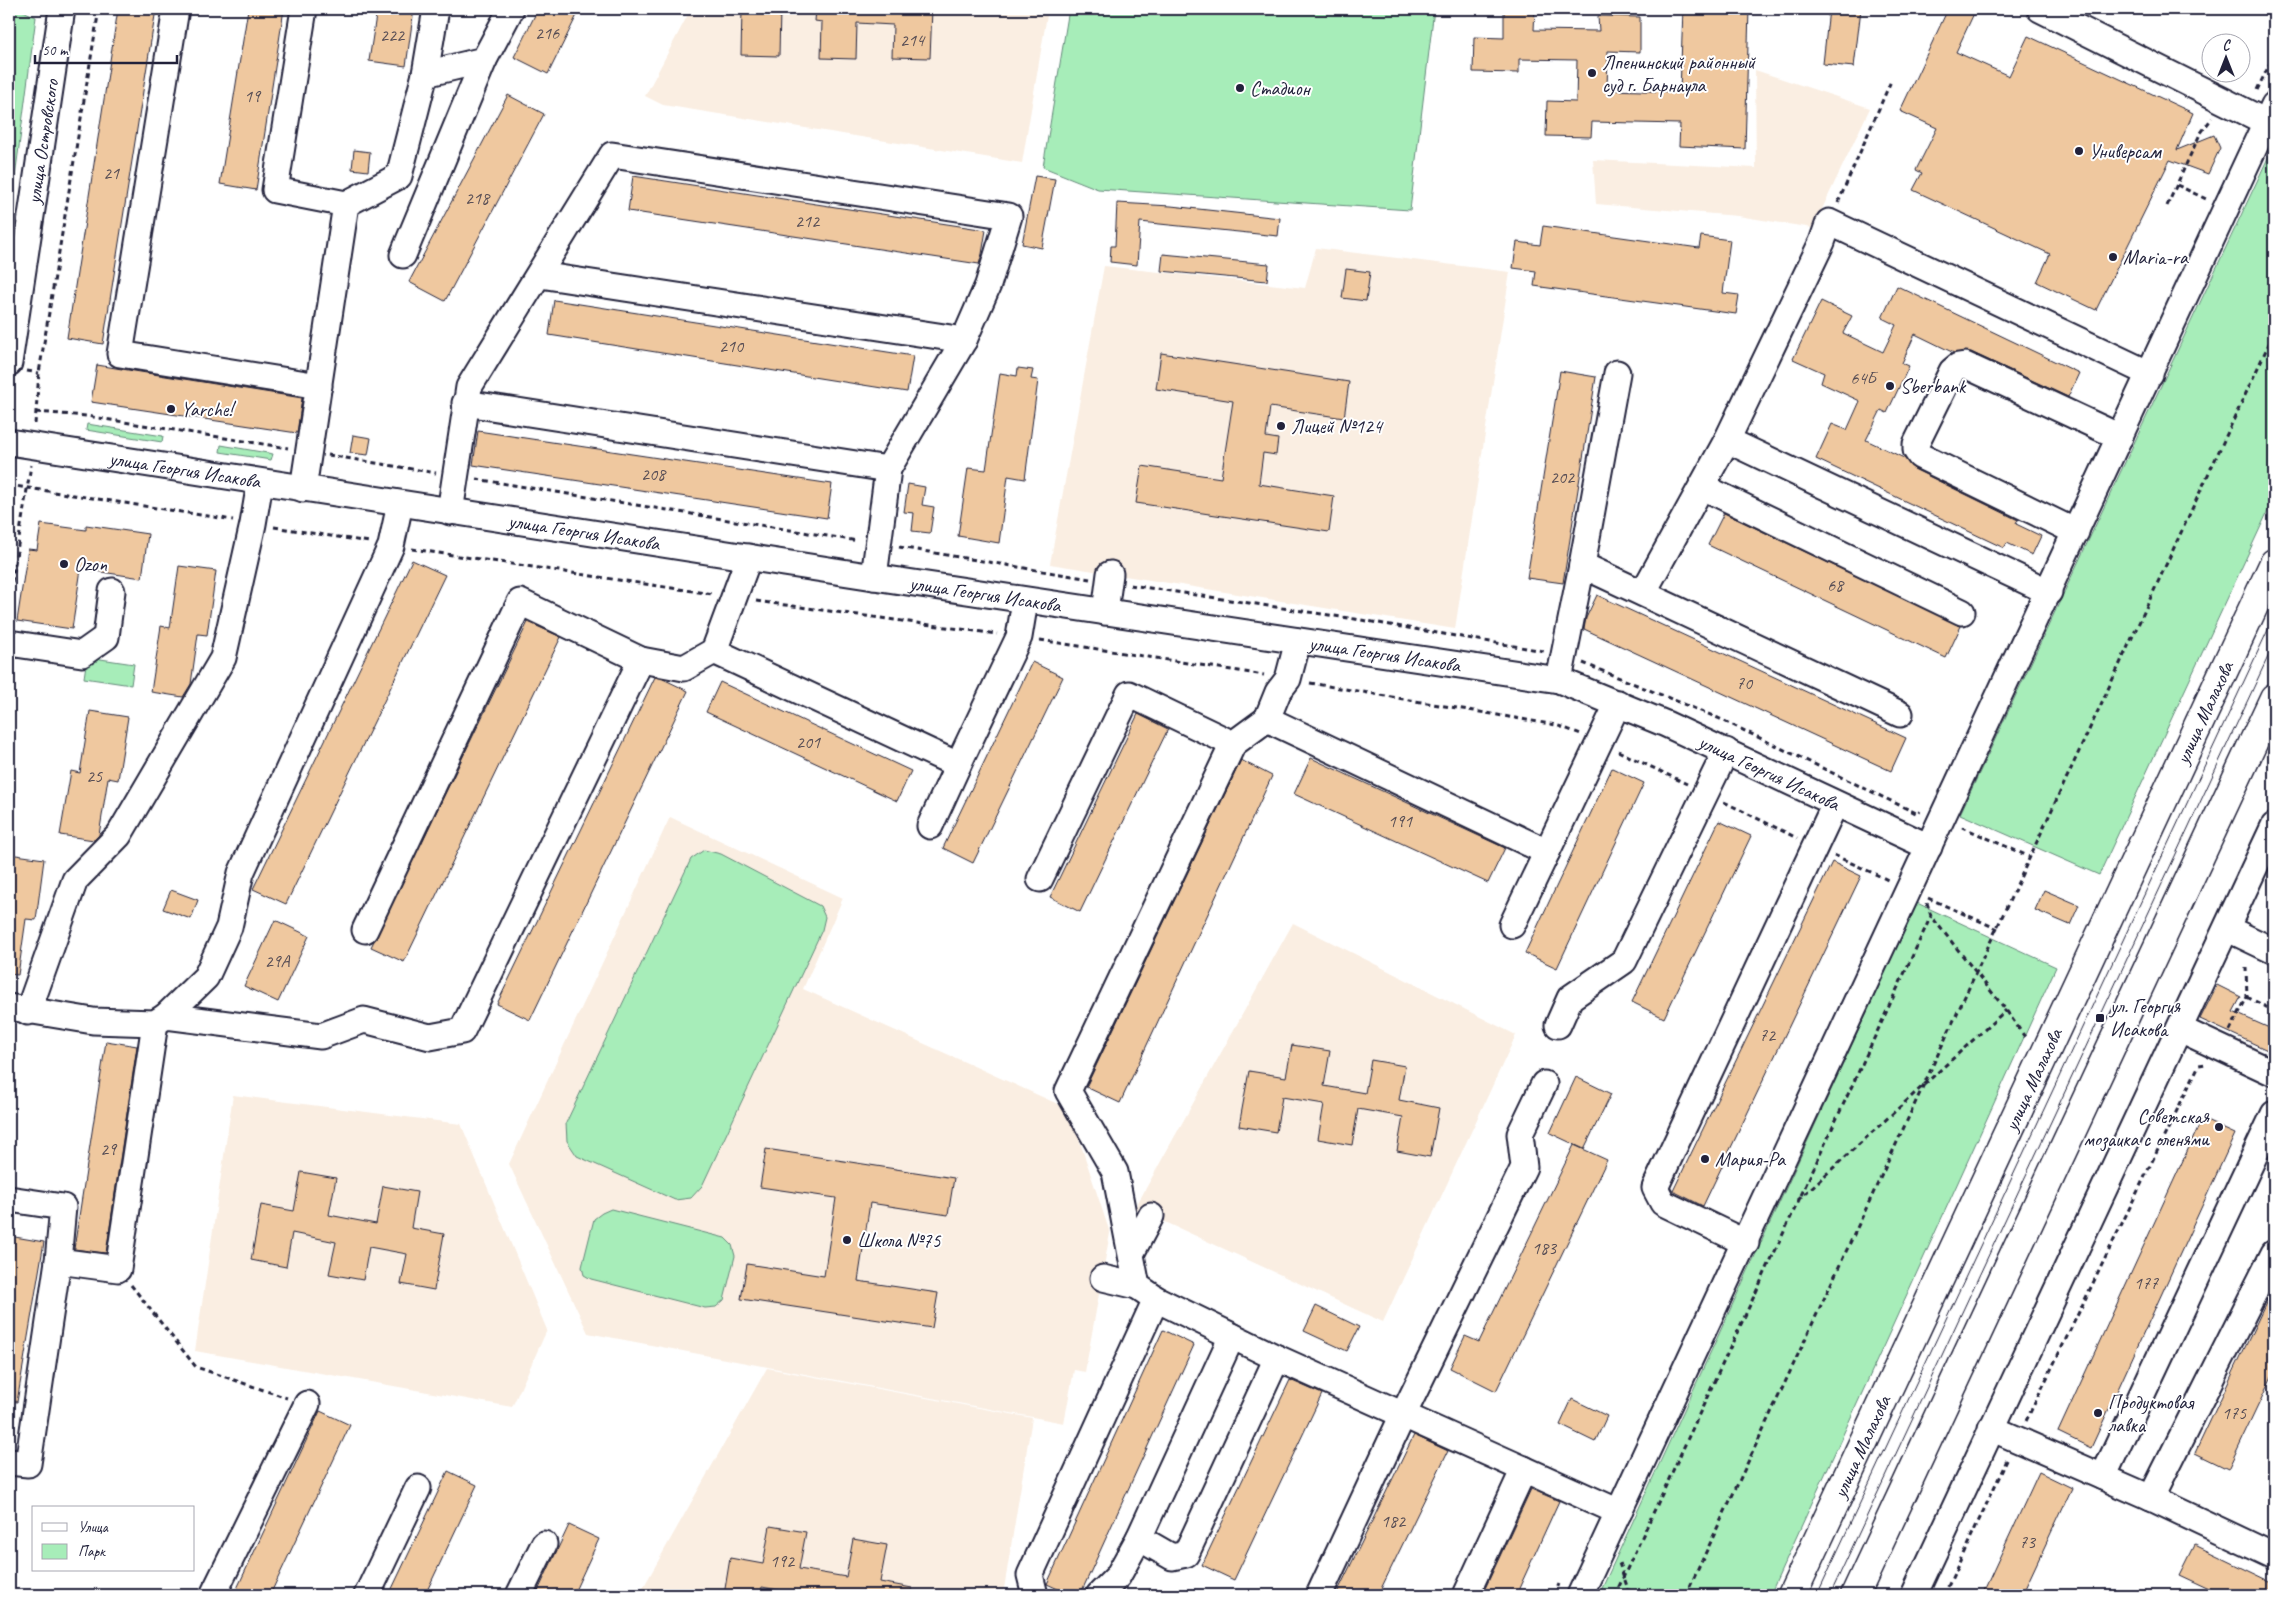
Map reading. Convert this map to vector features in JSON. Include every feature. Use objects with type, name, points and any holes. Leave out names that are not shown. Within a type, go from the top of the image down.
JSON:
[{"type":"main road","name":"улица Малахова","points":[[1792,1595],[2274,563]]},
{"type":"main road","points":[[1855,1595],[2274,698]]},
{"type":"street","name":"улица Островского","points":[[9,363],[62,9]]},
{"type":"street","points":[[176,9],[120,354],[319,386]]},
{"type":"street","points":[[304,9],[275,190],[346,204],[399,176],[425,74],[436,9]]},
{"type":"street","points":[[403,255],[484,60],[511,9]]},
{"type":"street","points":[[1580,1595],[1746,1243],[2150,374],[2262,113],[2223,101],[2040,9]]},
{"type":"street","points":[[425,74],[484,60]]},
{"type":"street","points":[[450,512],[465,403],[469,387],[612,155],[1008,216],[988,285],[964,340],[888,469],[874,578]]},
{"type":"street","points":[[304,489],[346,204]]},
{"type":"street","points":[[1643,593],[1703,487],[1727,440],[1822,242],[1829,222],[2150,374]]},
{"type":"street","points":[[540,274],[964,340]]},
{"type":"street","points":[[2076,532],[1920,456],[1916,450],[1916,444],[1952,370],[1958,366],[1965,366],[2120,437]]},
{"type":"street","points":[[1559,680],[1617,373]]},
{"type":"street","points":[[465,403],[888,469]]},
{"type":"street","points":[[1727,440],[2049,592]]},
{"type":"street","name":"улица Георгия Исакова","points":[[9,442],[260,483],[874,578],[1559,680],[1618,703],[1726,751],[1834,804],[1929,847]]},
{"type":"street","points":[[260,483],[253,524],[222,658],[119,835],[76,880],[19,1010],[92,1021],[161,1020],[320,1036],[364,1020],[430,1037],[462,1031],[641,660]]},
{"type":"street","points":[[1703,487],[1962,612]]},
{"type":"street","points":[[58,1261],[118,1269],[161,1020],[206,977],[229,927],[241,873],[391,546],[400,504]]},
{"type":"street","points":[[364,930],[520,602],[641,660],[684,668],[714,651],[749,558]]},
{"type":"street","points":[[1582,565],[1900,714]]},
{"type":"street","points":[[1105,612],[1110,574]]},
{"type":"street","points":[[9,643],[82,654],[106,637],[112,591]]},
{"type":"street","points":[[930,826],[1019,637],[1025,601]]},
{"type":"street","points":[[1037,1595],[1030,1575],[1147,1293],[1132,1252],[1116,1172],[1068,1091],[1233,744],[1267,719],[1278,692],[1288,679],[1298,641]]},
{"type":"street","points":[[714,651],[958,765]]},
{"type":"street","points":[[1040,879],[1129,694],[1233,744]]},
{"type":"street","points":[[1512,925],[1618,703]]},
{"type":"street","points":[[1267,719],[1547,852]]},
{"type":"street","points":[[1558,1024],[1570,998],[1624,960],[1726,751]]},
{"type":"street","points":[[1746,1243],[1663,1203],[1655,1188],[1834,804]]},
{"type":"street","points":[[1914,1595],[1991,1428],[2228,929],[2274,826]]},
{"type":"street","points":[[2228,929],[2274,951]]},
{"type":"street","points":[[2180,1029],[2274,1074]]},
{"type":"street","points":[[1319,1595],[1403,1415],[1524,1167],[1520,1134],[1544,1084]]},
{"type":"street","points":[[2103,1477],[2274,1114]]},
{"type":"street","points":[[9,1199],[63,1207],[58,1261],[28,1464],[9,1462]]},
{"type":"street","points":[[1132,1252],[1151,1216]]},
{"type":"street","points":[[2151,1498],[2274,1253]]},
{"type":"street","points":[[1103,1278],[1147,1293],[1278,1358],[1619,1512]]},
{"type":"street","points":[[1099,1595],[1118,1576],[1139,1538],[1232,1336]]},
{"type":"street","points":[[1139,1538],[1172,1556],[1186,1554],[1278,1358]]},
{"type":"street","points":[[213,1595],[307,1404]]},
{"type":"street","points":[[1991,1428],[2151,1498],[2274,1556]]},
{"type":"street","points":[[1466,1595],[1524,1469]]},
{"type":"street","points":[[367,1595],[418,1488]]},
{"type":"street","points":[[519,1595],[544,1544]]},
{"type":"path","points":[[9,600],[34,446],[39,373],[99,9]]},
{"type":"path","points":[[2262,113],[2274,55]]},
{"type":"path","points":[[1829,222],[1891,81]]},
{"type":"path","points":[[2167,206],[2200,134],[2223,101]]},
{"type":"path","points":[[2177,185],[2208,200]]},
{"type":"path","points":[[1686,1595],[1998,929],[2274,333]]},
{"type":"path","points":[[9,485],[391,546],[735,598],[1019,637],[1288,679],[1556,725],[1600,742],[1888,880]]},
{"type":"path","points":[[1957,824],[2030,857]]},
{"type":"path","points":[[1998,929],[1925,897],[1931,916],[2006,1010],[2027,1040],[2028,1047]]},
{"type":"path","points":[[1615,1595],[1931,916]]},
{"type":"path","points":[[2228,1035],[2247,997],[2246,968]]},
{"type":"path","points":[[2247,997],[2274,1011]]},
{"type":"path","points":[[1797,1201],[2006,1010]]},
{"type":"path","points":[[1944,1595],[2017,1439],[2199,1065],[2207,1064]]},
{"type":"path","points":[[118,1269],[196,1367],[307,1404]]},
{"type":"path","points":[[1616,1555],[1630,1595]]},
{"type":"shaded area","points":[[691,9],[1048,9],[1022,163],[663,105],[645,96]]},
{"type":"shaded area","points":[[1755,70],[1870,108],[1813,228],[1738,216],[1596,204],[1593,160],[1756,168]]},
{"type":"shaded area","name":"Лицей №124","points":[[1316,248],[1510,272],[1455,629],[1050,564],[1104,266],[1305,288]]},
{"type":"shaded area","points":[[670,817],[843,898],[803,989],[1069,1109],[1110,1233],[1085,1372],[1074,1370],[1064,1423],[588,1333],[509,1164]]},
{"type":"shaded area","points":[[1293,923],[1516,1035],[1383,1322],[1135,1208]]},
{"type":"shaded area","points":[[233,1095],[461,1124],[547,1330],[512,1407],[195,1351]]},
{"type":"shaded area","points":[[767,1368],[1032,1418],[1003,1595],[639,1595]]},
{"type":"green space","points":[[9,9],[19,9],[36,17],[9,223]]},
{"type":"green space","name":"Стадион","points":[[1069,9],[1434,9],[1410,210],[1098,189],[1043,167]]},
{"type":"green space","points":[[2274,145],[2274,498],[2099,875],[1960,814]]},
{"type":"green space","points":[[87,424],[163,436],[162,442],[86,430]]},
{"type":"green space","points":[[221,445],[273,454],[271,460],[220,452]]},
{"type":"green space","points":[[87,657],[134,664],[131,685],[84,678]]},
{"type":"green space","points":[[704,850],[721,854],[820,906],[825,917],[822,930],[702,1186],[691,1198],[675,1200],[577,1156],[567,1141],[566,1123],[691,859]]},
{"type":"green space","points":[[1917,903],[2056,967],[1770,1595],[1599,1595]]},
{"type":"green space","points":[[611,1209],[725,1238],[732,1245],[735,1256],[724,1300],[716,1307],[705,1308],[591,1279],[584,1275],[582,1267],[594,1219]]},
{"type":"building","points":[[118,9],[156,9],[103,344],[67,338]]},
{"type":"building","points":[[248,9],[284,9],[256,190],[220,184]]},
{"type":"building","points":[[377,9],[414,9],[406,66],[369,61]]},
{"type":"building","points":[[538,9],[580,9],[548,74],[514,57]]},
{"type":"building","points":[[742,9],[780,9],[779,56],[741,55]]},
{"type":"building","points":[[816,9],[932,9],[930,58],[892,57],[893,25],[857,23],[856,59],[821,58],[822,22],[815,21]]},
{"type":"building","points":[[1504,9],[1535,9],[1534,30],[1599,31],[1598,16],[1640,17],[1640,52],[1608,51],[1607,90],[1680,92],[1683,9],[1749,9],[1745,149],[1679,146],[1680,124],[1592,122],[1591,137],[1546,136],[1547,101],[1576,102],[1577,60],[1519,59],[1519,73],[1473,72],[1474,37],[1504,38]]},
{"type":"building","points":[[1829,9],[1861,9],[1854,67],[1823,64]]},
{"type":"building","name":"Универсам","points":[[1948,9],[1976,9],[1956,52],[2009,76],[2028,36],[2193,113],[2177,150],[2214,135],[2220,148],[2208,174],[2170,160],[2096,310],[2037,282],[2050,254],[1913,190],[1922,173],[1916,170],[1937,128],[1900,111]]},
{"type":"building","points":[[508,95],[544,114],[445,301],[409,282]]},
{"type":"building","points":[[354,150],[370,152],[368,171],[352,169]]},
{"type":"building","points":[[633,176],[986,230],[982,254],[979,264],[628,211]]},
{"type":"building","points":[[1035,176],[1055,179],[1042,248],[1022,244]]},
{"type":"building","points":[[1117,203],[1171,206],[1280,218],[1278,236],[1140,222],[1137,265],[1110,262],[1111,246],[1115,246]]},
{"type":"building","points":[[1543,226],[1699,248],[1701,236],[1730,240],[1723,293],[1739,295],[1736,314],[1534,286],[1536,271],[1513,268],[1517,242],[1540,245]]},
{"type":"building","points":[[1163,254],[1269,264],[1267,281],[1161,271]]},
{"type":"building","points":[[1346,269],[1370,272],[1366,301],[1342,298]]},
{"type":"building","points":[[1897,286],[2079,373],[2068,397],[1971,352],[1954,353],[1915,334],[1902,363],[1909,366],[1887,413],[1881,410],[1866,440],[1904,458],[1914,469],[2018,520],[2016,524],[2041,536],[2032,555],[2007,543],[2004,548],[1816,459],[1832,424],[1847,430],[1860,401],[1821,383],[1824,373],[1793,359],[1821,301],[1852,316],[1843,333],[1883,352],[1896,325],[1882,318]]},
{"type":"building","points":[[554,300],[913,356],[907,392],[549,335]]},
{"type":"building","points":[[1161,353],[1349,382],[1344,418],[1270,407],[1266,437],[1278,439],[1276,455],[1263,453],[1259,484],[1334,496],[1329,532],[1136,503],[1142,466],[1221,478],[1233,401],[1156,389]]},
{"type":"building","points":[[97,365],[302,398],[297,433],[91,402]]},
{"type":"building","points":[[1018,368],[1033,370],[1031,379],[1038,380],[1025,479],[1008,476],[999,543],[958,536],[968,468],[986,470],[1000,373],[1017,376]]},
{"type":"building","points":[[1560,371],[1596,377],[1563,583],[1527,578]]},
{"type":"building","points":[[478,431],[832,484],[827,518],[473,465]]},
{"type":"building","points":[[353,435],[371,438],[368,455],[350,453]]},
{"type":"building","points":[[908,484],[925,487],[922,505],[934,507],[930,533],[912,531],[914,513],[904,512]]},
{"type":"building","points":[[1724,513],[1961,626],[1946,658],[1708,545]]},
{"type":"building","points":[[41,524],[86,530],[86,525],[148,534],[142,578],[81,569],[72,629],[17,621],[28,549],[37,550]]},
{"type":"building","points":[[412,560],[445,575],[286,904],[253,889]]},
{"type":"building","points":[[179,566],[216,571],[207,635],[198,634],[191,684],[183,697],[151,692],[161,626],[170,628]]},
{"type":"building","points":[[1597,595],[1906,738],[1891,771],[1584,629],[1586,618]]},
{"type":"building","points":[[528,622],[561,637],[404,962],[371,947]]},
{"type":"building","points":[[1032,662],[1063,677],[973,863],[943,848]]},
{"type":"building","points":[[655,677],[688,691],[530,1020],[497,1004]]},
{"type":"building","points":[[720,682],[911,771],[897,801],[706,712]]},
{"type":"building","points":[[90,711],[128,717],[118,780],[108,778],[99,835],[94,840],[60,835],[71,771],[80,773]]},
{"type":"building","points":[[1138,714],[1168,729],[1080,912],[1050,897]]},
{"type":"building","points":[[1311,758],[1505,848],[1488,883],[1294,794]]},
{"type":"building","points":[[1241,760],[1272,776],[1120,1103],[1086,1087]]},
{"type":"building","points":[[1612,768],[1644,783],[1557,968],[1525,953]]},
{"type":"building","points":[[1719,821],[1751,836],[1664,1018],[1632,1002]]},
{"type":"building","points":[[9,854],[44,859],[36,920],[26,919],[18,975],[9,974]]},
{"type":"building","points":[[1832,862],[1861,876],[1703,1206],[1673,1191]]},
{"type":"building","points":[[171,890],[198,900],[191,919],[163,909]]},
{"type":"building","points":[[2044,890],[2079,905],[2070,925],[2035,910]]},
{"type":"building","points":[[275,920],[309,936],[278,1002],[244,986]]},
{"type":"building","points":[[2217,985],[2241,997],[2233,1012],[2274,1030],[2274,1053],[2200,1019]]},
{"type":"building","points":[[106,1041],[137,1046],[106,1253],[74,1249]]},
{"type":"building","points":[[1292,1045],[1330,1051],[1324,1086],[1365,1093],[1371,1060],[1405,1066],[1399,1100],[1439,1108],[1430,1157],[1397,1151],[1403,1117],[1358,1109],[1352,1145],[1318,1139],[1324,1104],[1282,1097],[1276,1132],[1239,1126],[1249,1071],[1286,1077]]},
{"type":"building","points":[[1576,1077],[1611,1094],[1584,1149],[1550,1133]]},
{"type":"building","points":[[2202,1119],[2235,1134],[2091,1448],[2058,1432]]},
{"type":"building","points":[[1574,1145],[1607,1160],[1496,1391],[1450,1368],[1465,1336],[1479,1342]]},
{"type":"building","name":"Школа №75","points":[[766,1149],[954,1178],[948,1215],[870,1203],[858,1281],[938,1293],[932,1328],[741,1299],[747,1264],[824,1276],[836,1198],[760,1187]]},
{"type":"building","points":[[301,1172],[336,1178],[329,1215],[376,1224],[383,1186],[417,1192],[411,1228],[444,1234],[434,1290],[401,1284],[407,1254],[369,1247],[363,1280],[329,1274],[336,1242],[292,1233],[286,1267],[251,1260],[261,1205],[294,1211]]},
{"type":"building","points":[[9,1236],[44,1242],[17,1402],[9,1401]]},
{"type":"building","points":[[2274,1286],[2274,1372],[2228,1469],[2195,1453]]},
{"type":"building","points":[[1316,1306],[1359,1327],[1347,1351],[1304,1331]]},
{"type":"building","points":[[1163,1330],[1194,1345],[1080,1595],[1071,1595],[1047,1584]]},
{"type":"building","points":[[1290,1380],[1322,1394],[1234,1580],[1202,1565]]},
{"type":"building","points":[[1572,1399],[1607,1416],[1595,1442],[1560,1425]]},
{"type":"building","points":[[320,1411],[350,1425],[270,1595],[234,1595]]},
{"type":"building","points":[[1414,1435],[1448,1451],[1378,1595],[1336,1595]]},
{"type":"building","points":[[448,1471],[477,1485],[425,1595],[389,1595]]},
{"type":"building","points":[[2039,1472],[2072,1488],[2022,1595],[1982,1595]]},
{"type":"building","points":[[1531,1489],[1559,1501],[1516,1595],[1482,1595]]},
{"type":"building","points":[[569,1525],[599,1539],[573,1595],[536,1595]]},
{"type":"building","points":[[770,1526],[806,1532],[799,1569],[846,1577],[853,1539],[887,1545],[880,1582],[912,1588],[912,1595],[805,1595],[762,1587],[760,1595],[724,1595],[730,1558],[763,1564]]},
{"type":"building","points":[[2195,1545],[2274,1583],[2274,1595],[2223,1595],[2180,1575]]},
{"type":"tram line","points":[[1817,1595],[2274,617]]},
{"type":"tram line","points":[[1830,1595],[2274,644]]},
{"type":"place","name":"Лпенинский районный суд г. Барнаула","points":[[1592,73]]},
{"type":"place","name":"Стадион","points":[[1240,88]]},
{"type":"place","name":"Универсам","points":[[2079,151]]},
{"type":"place","name":"Maria-ra","points":[[2113,257]]},
{"type":"place","name":"Sberbank","points":[[1890,386]]},
{"type":"place","name":"Yarche!","points":[[171,409]]},
{"type":"place","name":"Лицей №124","points":[[1281,426]]},
{"type":"place","name":"Ozon","points":[[64,564]]},
{"type":"place","name":"ул. Георгия Исакова","points":[[2100,1018]]},
{"type":"place","name":"Советская мозаика с оленями","points":[[2219,1127]]},
{"type":"place","name":"Мария-Ра","points":[[1705,1159]]},
{"type":"place","name":"Школа №75","points":[[847,1240]]},
{"type":"place","name":"Продуктовая лавка","points":[[2098,1413]]}]
